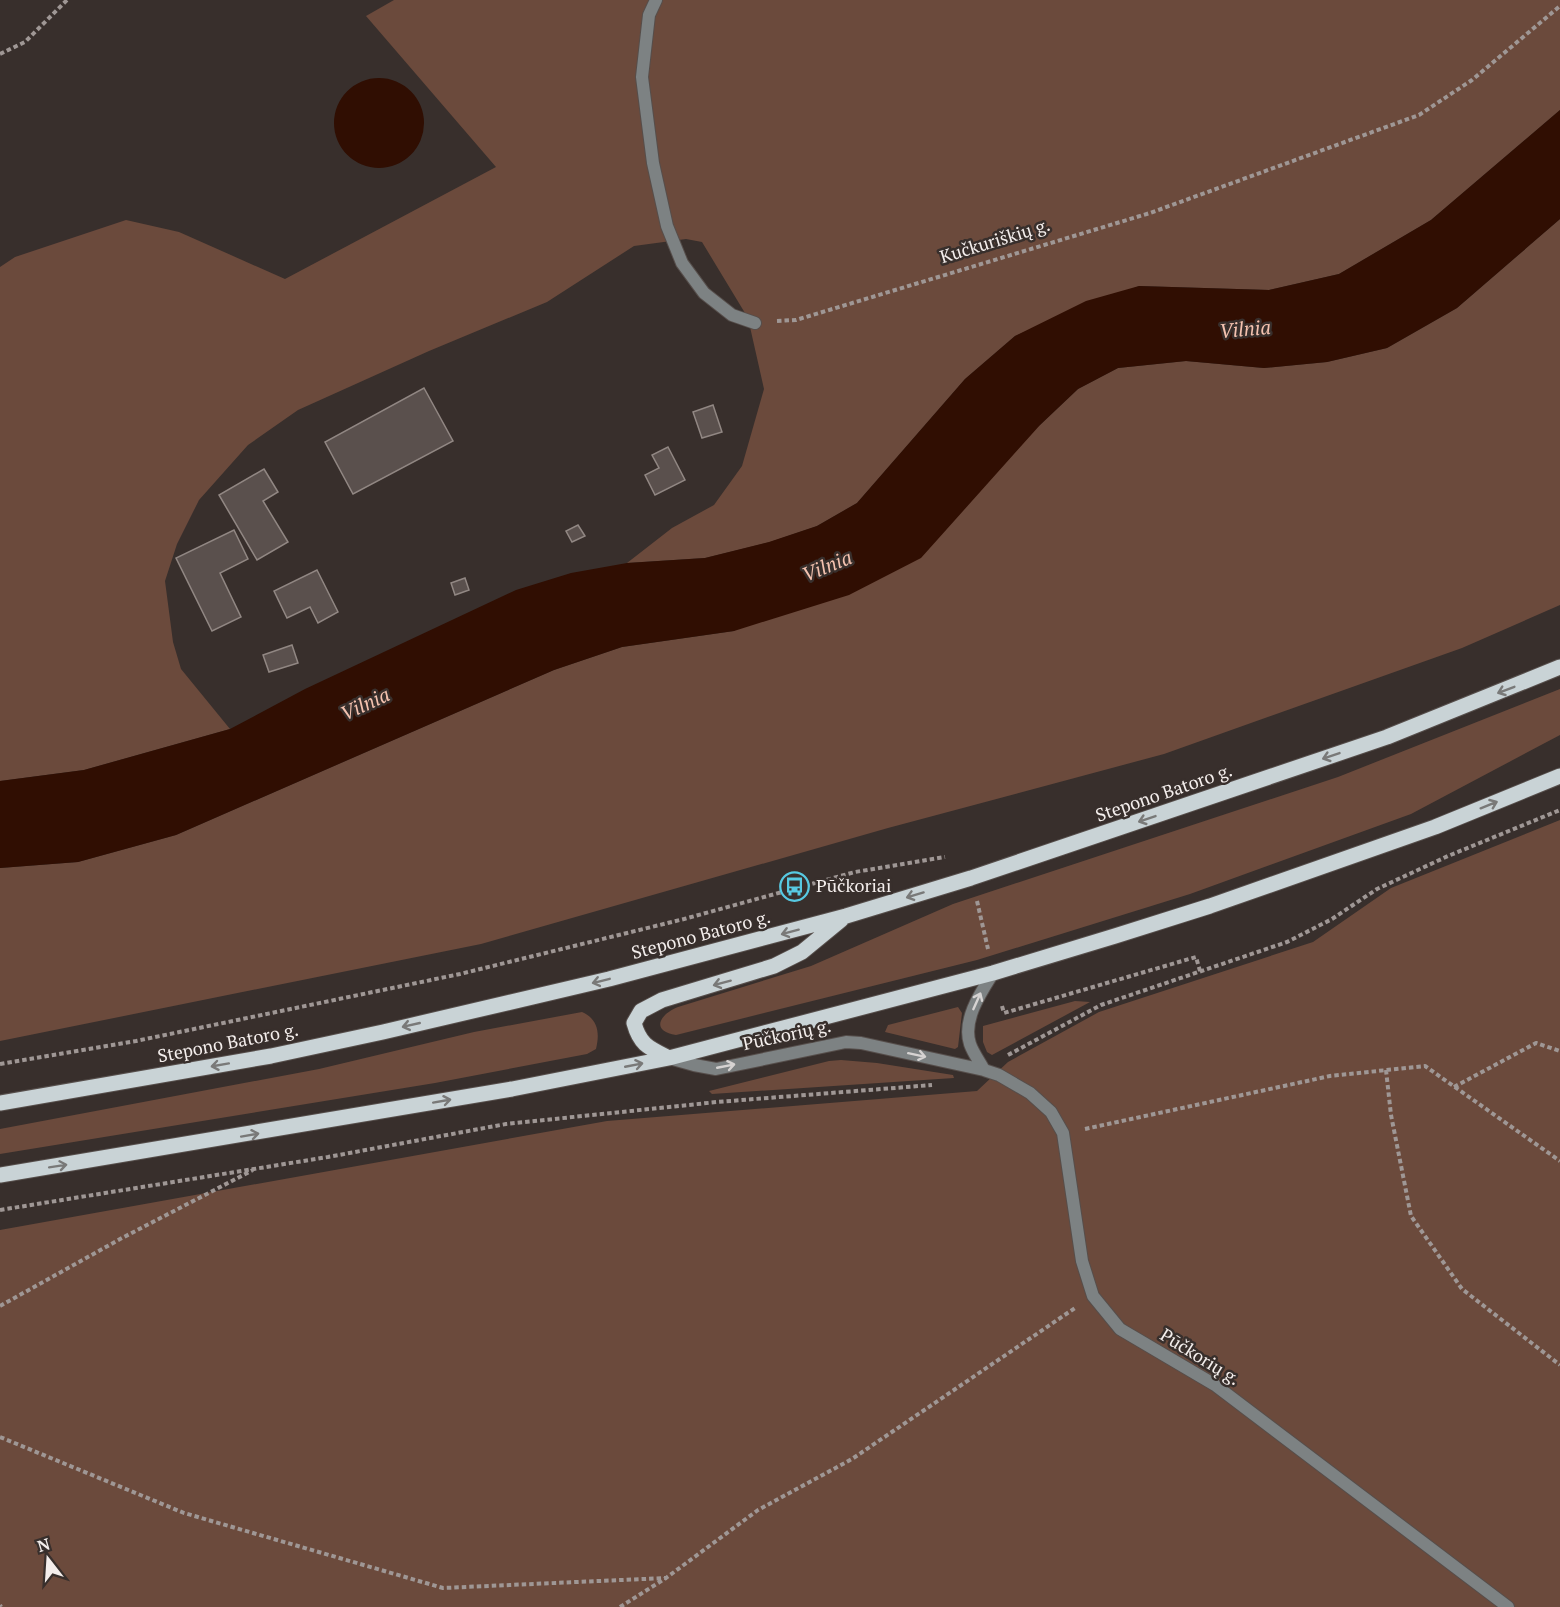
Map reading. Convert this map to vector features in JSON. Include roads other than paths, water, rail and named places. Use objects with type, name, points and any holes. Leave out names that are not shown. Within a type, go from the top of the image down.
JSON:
[{"type":"main road","name":"Stepono Batoro g.","points":[[0,1103],[260,1058],[383,1032],[620,976],[846,916],[971,878],[1376,741],[1560,667]]},
{"type":"main road","points":[[0,1175],[489,1093],[669,1058],[993,973],[1210,906],[1435,827],[1560,776]]},
{"type":"main road","points":[[669,1058],[647,1047],[638,1037],[634,1023],[641,1011],[662,999],[774,966],[802,952],[846,916]]},
{"type":"street","points":[[656,0],[650,15],[642,77],[653,163],[667,226],[682,263],[704,293],[732,315],[755,323]]},
{"type":"street","points":[[984,1070],[970,1043],[970,1023],[973,1008],[993,973]]},
{"type":"street","name":"Pūčkorių g.","points":[[669,1058],[716,1069],[846,1042],[861,1043],[984,1070],[999,1075],[1030,1093],[1051,1112],[1063,1134],[1082,1261],[1093,1296],[1120,1329],[1215,1385],[1508,1607]]},
{"type":"water","points":[[379,78],[396,82],[411,91],[420,106],[424,123],[420,140],[411,155],[396,164],[379,168],[362,164],[347,155],[338,140],[334,123],[338,106],[347,91],[362,82]]},
{"type":"water","name":"Vilnia","points":[[1560,110],[1560,219],[1457,308],[1387,348],[1327,362],[1264,368],[1186,361],[1118,368],[1078,389],[1040,425],[921,558],[849,595],[734,631],[622,647],[554,670],[176,835],[78,862],[0,868],[0,781],[84,770],[230,729],[305,689],[516,590],[571,573],[627,563],[705,558],[769,542],[817,526],[857,503],[965,379],[1015,336],[1086,301],[1139,286],[1269,290],[1339,274],[1431,220]]},
{"type":"place","name":"Pūčkoriai","points":[[795,886]]}]
